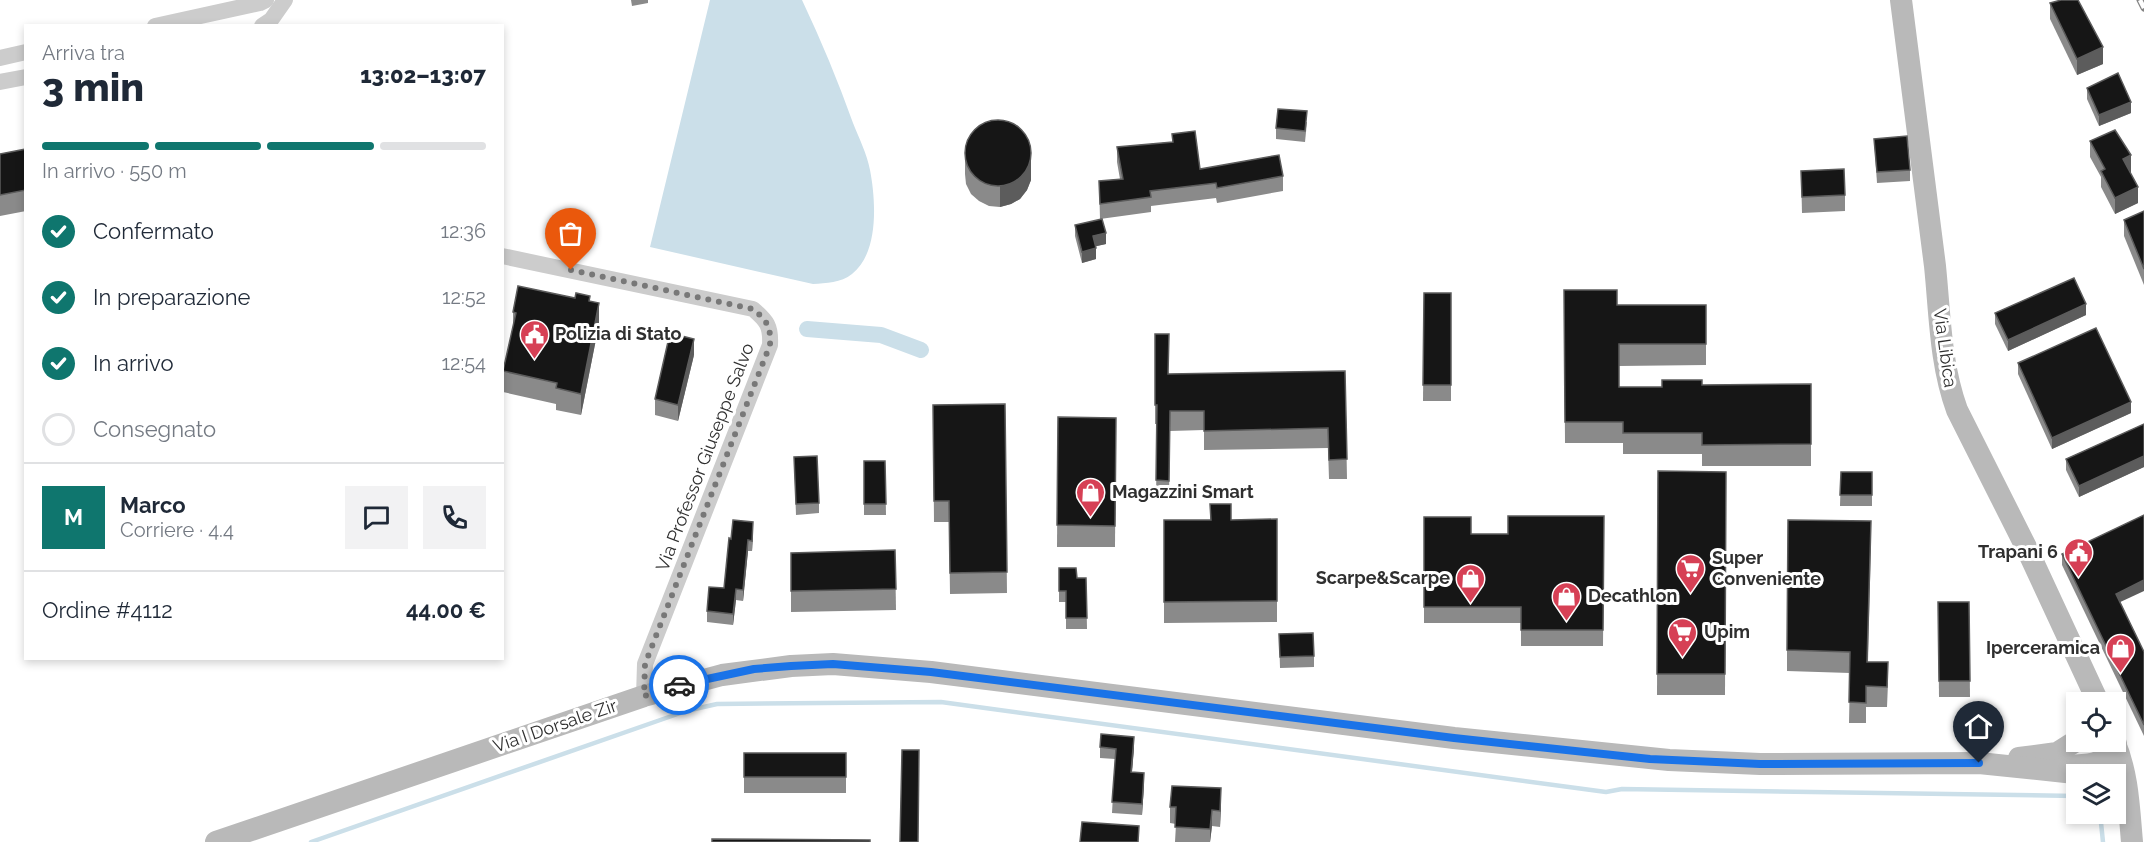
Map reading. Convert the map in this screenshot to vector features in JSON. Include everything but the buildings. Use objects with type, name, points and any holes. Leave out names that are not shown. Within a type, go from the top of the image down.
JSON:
[{"type":"main road","name":"Via Libica","points":[[1901,0],[1933,251],[1945,369],[1950,391],[1957,410],[2027,549],[2090,692]]},
{"type":"main road","name":"Via I Dorsale Zir","points":[[216,842],[644,696],[712,677],[754,669],[833,664],[931,672],[1454,738],[1636,758],[1760,764],[2095,763],[2108,756],[2110,752]]},
{"type":"main road","points":[[2043,762],[2066,739]]},
{"type":"main road","name":"Via I Dorsale Zir","points":[[2043,762],[2066,748]]},
{"type":"main road","name":"Via I Dorsale Zir","points":[[2043,762],[2066,769]]},
{"type":"main road","points":[[2126,811],[2132,842]]},
{"type":"street","points":[[164,24],[266,0]]},
{"type":"street","points":[[265,24],[271,20],[285,0]]},
{"type":"street","points":[[0,82],[22,78],[13,55]]},
{"type":"street","name":"Via Professor Giuseppe Salvo","points":[[504,256],[753,309],[765,319],[771,332],[770,345],[645,664],[644,696]]},
{"type":"water","points":[[710,0],[802,0],[863,146],[869,164],[874,196],[873,226],[867,253],[861,265],[843,279],[813,284],[650,247]]},
{"type":"waterway","points":[[807,329],[881,335],[921,350]]},
{"type":"waterway","points":[[311,842],[686,711],[717,704],[941,702],[1606,792],[1622,789],[2066,796]]},
{"type":"waterway","points":[[2101,824],[2103,842]]},
{"type":"railway","points":[[2140,0],[2144,8]]},
{"type":"way so far","points":[[571,270],[753,309],[765,319],[771,332],[770,345],[645,664],[644,696],[679,685]]},
{"type":"place","name":"Polizia di Stato","points":[[534,360]]},
{"type":"place","name":"Magazzini Smart","points":[[1091,518]]},
{"type":"place","name":"Trapani 6","points":[[2079,578]]},
{"type":"place","name":"Super Conveniente","points":[[1691,594]]},
{"type":"place","name":"Scarpe&Scarpe","points":[[1471,604]]},
{"type":"place","name":"Decathlon","points":[[1567,622]]},
{"type":"place","name":"Upim","points":[[1683,658]]},
{"type":"place","name":"Iperceramica","points":[[2121,674]]},
{"type":"route","points":[[679,685],[754,669],[833,664],[931,672],[1614,756],[1760,764],[1979,763]]}]
